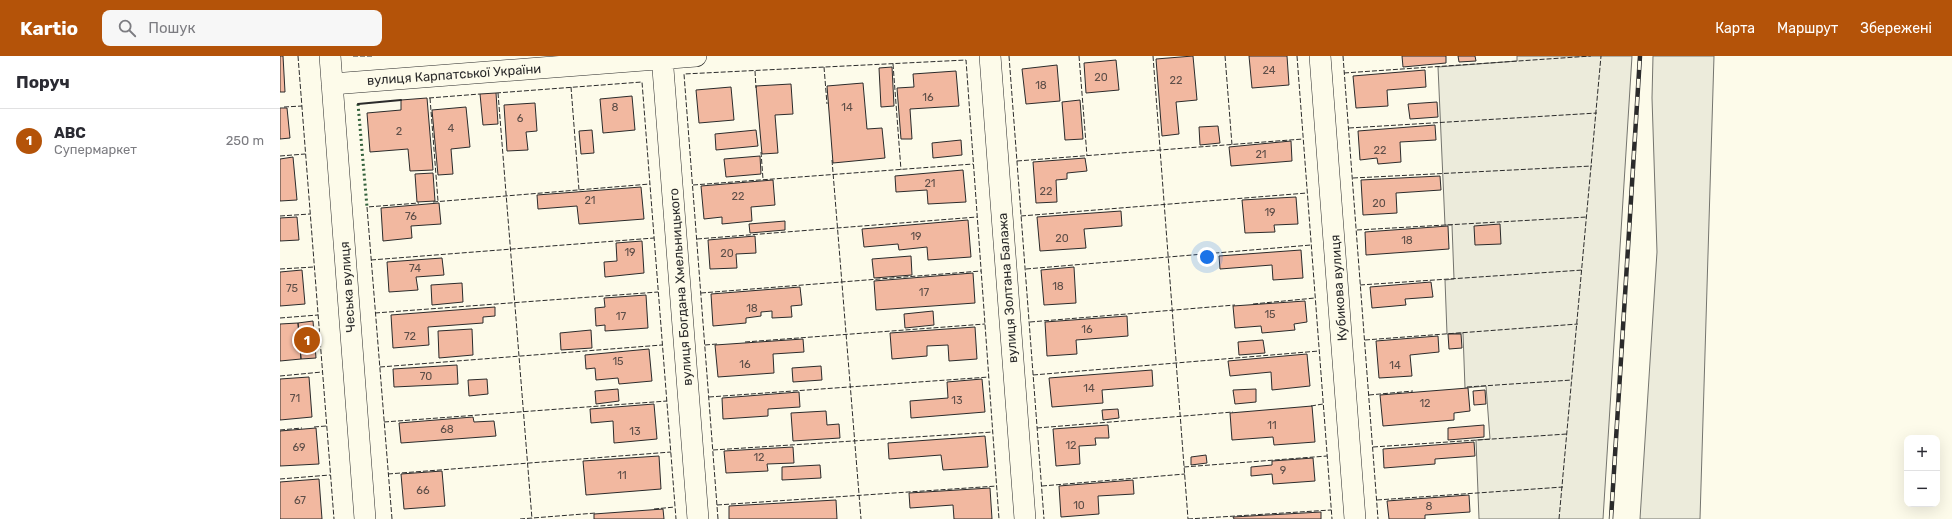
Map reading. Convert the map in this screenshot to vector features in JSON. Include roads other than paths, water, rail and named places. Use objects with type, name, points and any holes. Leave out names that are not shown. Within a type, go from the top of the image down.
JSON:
[{"type":"street","name":"Чеська вулиця","points":[[330,56],[365,519]]},
{"type":"street","name":"вулиця Карпатської України","points":[[332,84],[662,57],[696,56]]},
{"type":"street","name":"вулиця Золтана Балажа","points":[[990,56],[1025,519]]},
{"type":"street","name":"Кубикова вулиця","points":[[1320,56],[1355,519]]},
{"type":"street","name":"вулиця Богдана Хмельницького","points":[[662,57],[698,519]]},
{"type":"railway","points":[[1611,519],[1640,56]]},
{"type":"place","name":"ABC","points":[[307,340]]}]
